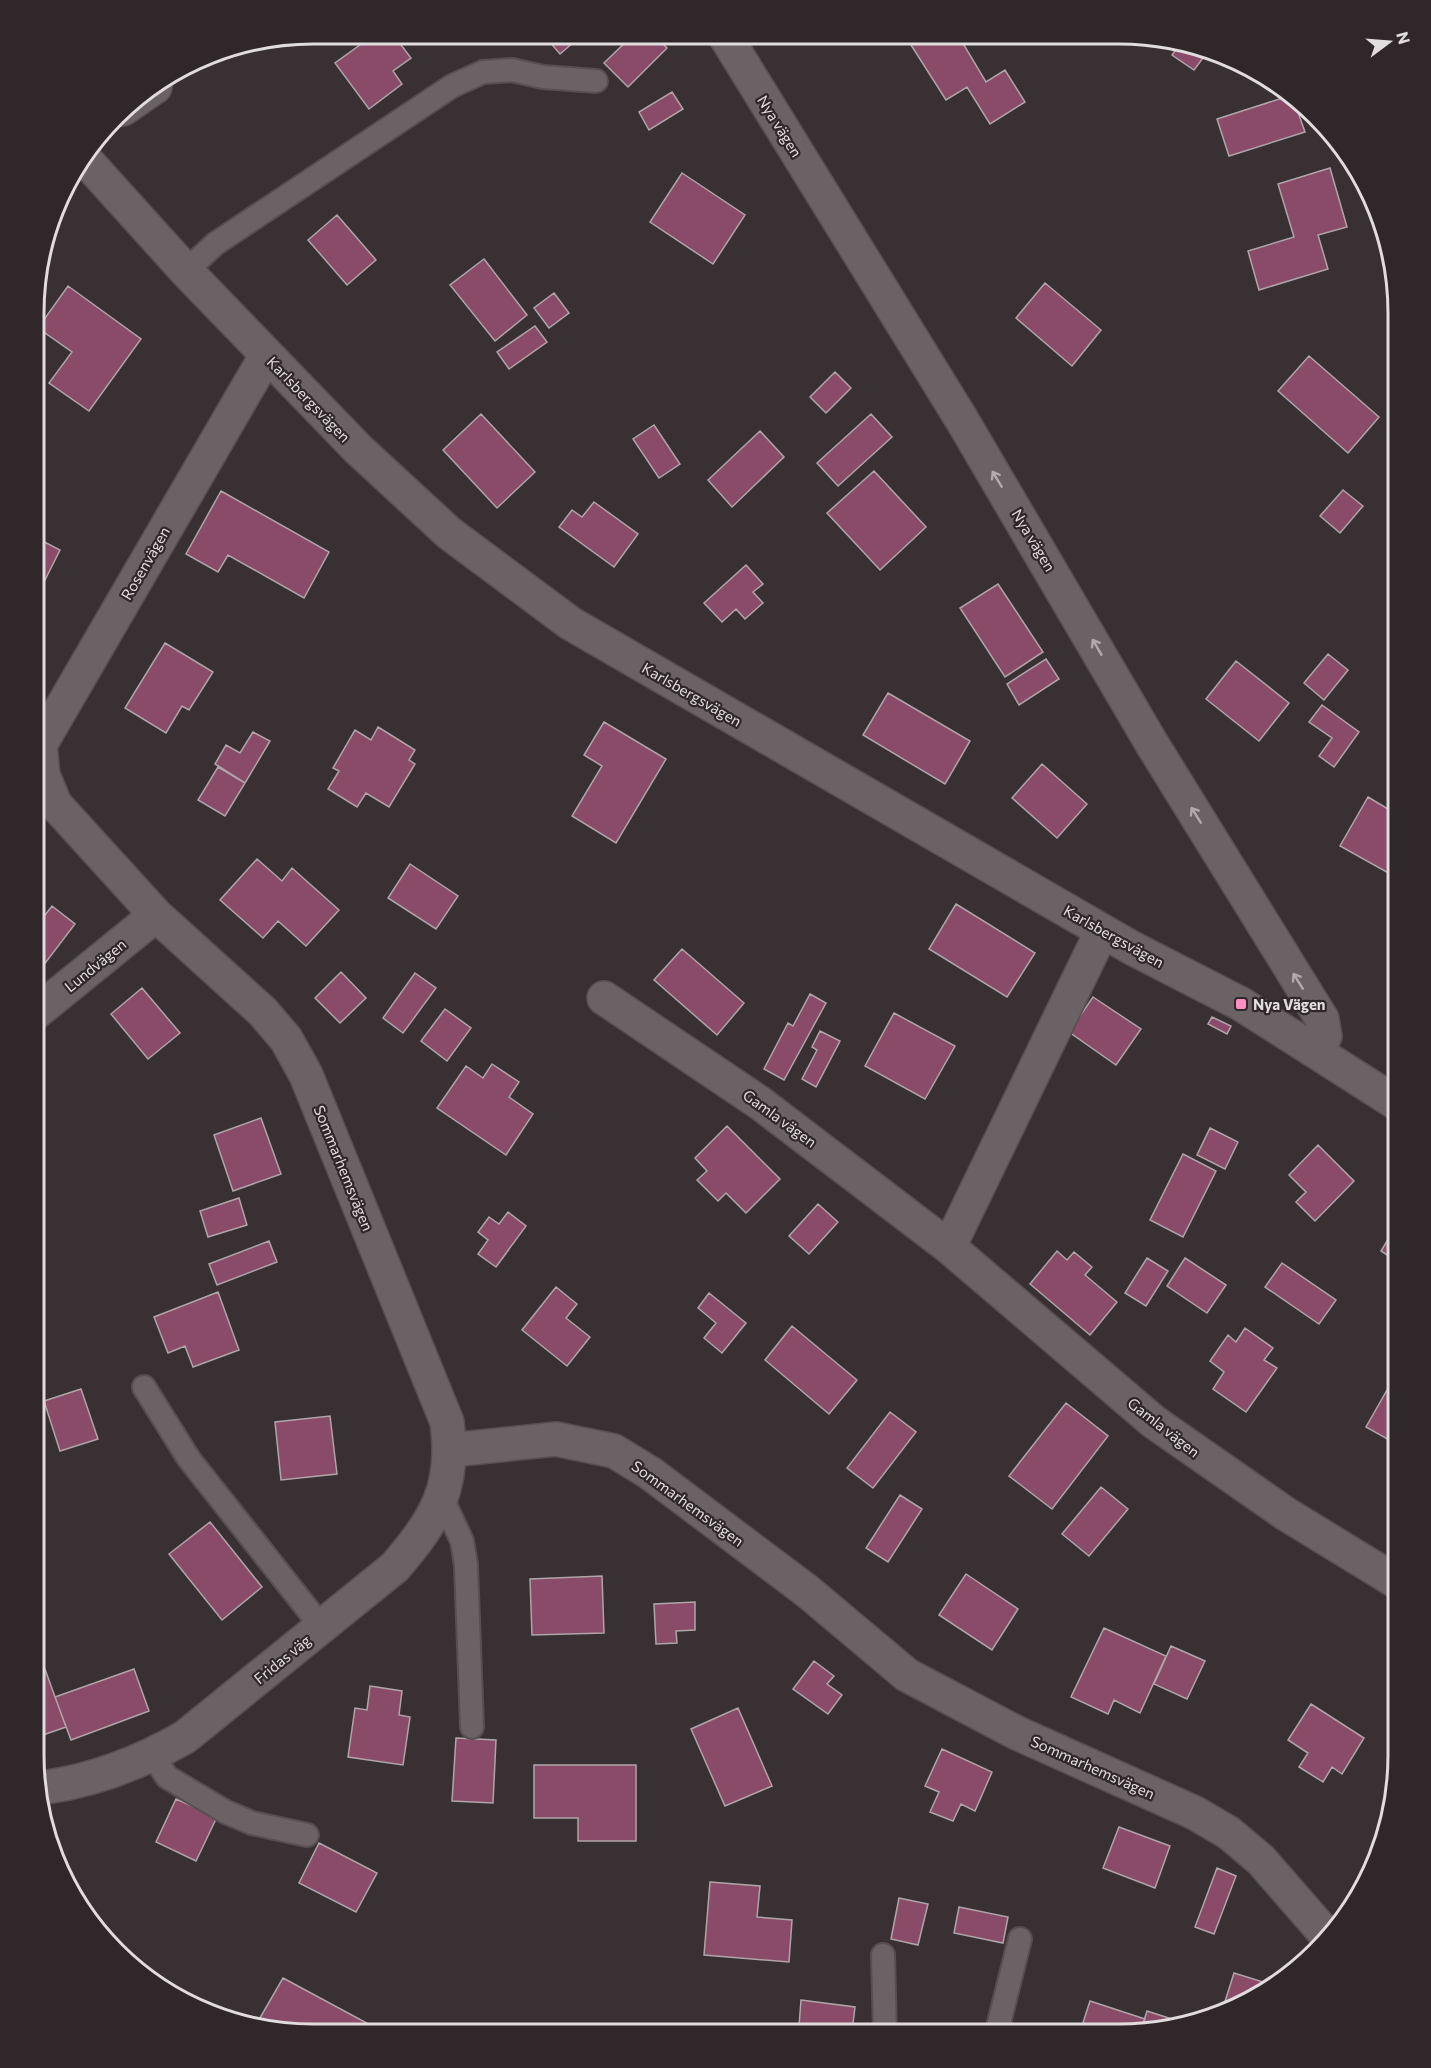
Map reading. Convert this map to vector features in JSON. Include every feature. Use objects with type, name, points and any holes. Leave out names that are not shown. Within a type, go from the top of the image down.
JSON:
[{"type":"street","name":"Nya vägen","points":[[730,44],[962,420],[1152,744],[1322,1019],[1325,1036],[1317,1052]]},
{"type":"street","name":"Karlsbergsvägen","points":[[89,163],[186,271],[363,455],[449,533],[570,623],[1102,931],[1241,1004],[1388,1098]]},
{"type":"street","name":"Rosenvägen","points":[[44,738],[266,356]]},
{"type":"street","name":"Sommarhemsvägen","points":[[44,783],[55,804],[156,915],[263,1012],[286,1039],[306,1075],[447,1422],[451,1450],[556,1439],[614,1451],[650,1473],[807,1591],[907,1675],[1017,1733],[1195,1813],[1229,1833],[1261,1860],[1323,1931]]},
{"type":"street","name":"Lundvägen","points":[[44,1006],[156,915]]},
{"type":"street","points":[[949,1247],[1102,931]]},
{"type":"street","name":"Gamla vägen","points":[[604,998],[760,1103],[949,1247],[1154,1422],[1286,1514],[1388,1576]]},
{"type":"street","name":"Fridas väg","points":[[46,1787],[66,1785],[153,1756],[185,1737],[394,1567],[422,1536],[446,1491],[451,1450]]},
{"type":"lane","points":[[186,271],[215,244],[452,86],[483,72],[512,70],[543,77],[596,81]]},
{"type":"lane","points":[[144,1387],[189,1459],[321,1626]]},
{"type":"lane","points":[[442,1498],[462,1541],[466,1565],[472,1726]]},
{"type":"lane","points":[[153,1756],[167,1777],[226,1812],[252,1823],[307,1835]]},
{"type":"lane","points":[[999,2024],[1020,1939]]},
{"type":"lane","points":[[883,1955],[885,2024]]},
{"type":"building","points":[[361,44],[400,44],[411,58],[393,71],[402,84],[369,109],[335,63]]},
{"type":"building","points":[[552,44],[572,44],[560,54]]},
{"type":"building","points":[[624,44],[663,44],[667,48],[628,87],[604,63]]},
{"type":"building","points":[[963,44],[986,82],[1005,70],[1025,102],[990,124],[967,87],[946,100],[911,45]]},
{"type":"building","points":[[1175,50],[1203,58],[1194,70],[1172,55]]},
{"type":"building","points":[[672,92],[683,109],[649,130],[639,112]]},
{"type":"building","points":[[1281,98],[1298,112],[1305,132],[1229,156],[1217,119]]},
{"type":"building","points":[[1330,168],[1347,227],[1318,235],[1328,269],[1259,290],[1248,251],[1294,237],[1278,184]]},
{"type":"building","points":[[682,173],[745,215],[713,264],[650,222]]},
{"type":"building","points":[[337,215],[376,260],[347,285],[308,240]]},
{"type":"building","points":[[484,259],[527,315],[495,341],[450,285]]},
{"type":"building","points":[[1045,283],[1101,330],[1072,366],[1016,318]]},
{"type":"building","points":[[68,286],[141,339],[89,411],[49,383],[72,352],[44,332],[44,320]]},
{"type":"building","points":[[554,293],[569,313],[549,328],[534,308]]},
{"type":"building","points":[[535,326],[547,342],[509,369],[497,352]]},
{"type":"building","points":[[1309,356],[1379,417],[1348,453],[1278,391]]},
{"type":"building","points":[[835,372],[851,388],[826,413],[810,397]]},
{"type":"building","points":[[481,414],[535,472],[497,508],[443,450]]},
{"type":"building","points":[[871,414],[892,437],[838,486],[817,463]]},
{"type":"building","points":[[654,425],[680,464],[659,478],[633,439]]},
{"type":"building","points":[[760,431],[784,457],[732,507],[708,480]]},
{"type":"building","points":[[874,471],[926,527],[880,570],[827,513]]},
{"type":"building","points":[[1343,490],[1363,506],[1340,533],[1320,516]]},
{"type":"building","points":[[221,491],[329,552],[304,598],[228,555],[218,572],[186,554]]},
{"type":"building","points":[[594,502],[638,534],[614,567],[559,527],[572,510],[582,517]]},
{"type":"building","points":[[44,542],[60,550],[44,582]]},
{"type":"building","points":[[746,565],[763,584],[753,592],[763,603],[745,619],[736,609],[722,622],[704,603]]},
{"type":"building","points":[[998,584],[1043,652],[1005,677],[960,608]]},
{"type":"building","points":[[165,643],[213,672],[189,710],[182,706],[166,733],[125,708]]},
{"type":"building","points":[[1328,654],[1348,670],[1324,700],[1304,683]]},
{"type":"building","points":[[1046,659],[1059,679],[1019,705],[1007,684]]},
{"type":"building","points":[[1236,661],[1289,703],[1259,741],[1206,699]]},
{"type":"building","points":[[888,693],[970,741],[945,784],[863,735]]},
{"type":"building","points":[[1322,705],[1359,732],[1334,767],[1319,756],[1332,738],[1309,722]]},
{"type":"building","points":[[604,722],[666,759],[616,843],[572,816],[602,766],[584,755]]},
{"type":"building","points":[[378,727],[415,750],[409,760],[415,764],[389,807],[366,793],[357,807],[328,789],[339,771],[333,768],[355,730],[371,740]]},
{"type":"building","points":[[253,732],[270,741],[245,783],[215,764],[226,745],[240,753]]},
{"type":"building","points":[[1042,764],[1087,804],[1057,838],[1012,798]]},
{"type":"building","points":[[218,767],[245,783],[225,816],[198,800]]},
{"type":"building","points":[[1368,797],[1388,809],[1388,873],[1340,846]]},
{"type":"building","points":[[257,859],[282,881],[292,868],[339,910],[306,946],[278,921],[263,938],[220,900]]},
{"type":"building","points":[[410,864],[458,896],[436,929],[388,898]]},
{"type":"building","points":[[956,904],[1035,953],[1007,997],[929,949]]},
{"type":"building","points":[[52,906],[75,924],[44,965],[44,916]]},
{"type":"building","points":[[682,949],[744,1003],[717,1035],[654,980]]},
{"type":"building","points":[[341,972],[366,998],[340,1023],[315,998]]},
{"type":"building","points":[[415,973],[436,988],[403,1033],[383,1018]]},
{"type":"building","points":[[142,988],[180,1033],[148,1059],[111,1014]]},
{"type":"building","points":[[810,994],[826,1003],[784,1080],[764,1069],[788,1023],[793,1026]]},
{"type":"building","points":[[1093,997],[1141,1029],[1116,1065],[1069,1032]]},
{"type":"building","points":[[445,1009],[471,1028],[447,1061],[421,1041]]},
{"type":"building","points":[[894,1013],[955,1046],[925,1099],[865,1066]]},
{"type":"building","points":[[1212,1017],[1231,1026],[1227,1034],[1208,1024]]},
{"type":"building","points":[[820,1031],[840,1041],[816,1087],[802,1079],[817,1050],[812,1047]]},
{"type":"building","points":[[492,1064],[519,1082],[509,1097],[533,1114],[506,1155],[437,1108],[466,1066],[483,1078]]},
{"type":"building","points":[[261,1118],[281,1174],[233,1191],[214,1135]]},
{"type":"building","points":[[727,1126],[780,1179],[746,1213],[726,1193],[718,1201],[697,1180],[707,1171],[695,1158]]},
{"type":"building","points":[[1210,1128],[1238,1142],[1225,1169],[1197,1155]]},
{"type":"building","points":[[1318,1145],[1354,1181],[1315,1221],[1296,1202],[1306,1192],[1289,1175]]},
{"type":"building","points":[[1183,1154],[1216,1171],[1183,1237],[1150,1220]]},
{"type":"building","points":[[239,1198],[247,1225],[208,1237],[200,1211]]},
{"type":"building","points":[[818,1204],[838,1222],[809,1254],[789,1236]]},
{"type":"building","points":[[508,1212],[526,1226],[496,1267],[478,1254],[488,1240],[478,1232],[489,1217],[499,1224]]},
{"type":"building","points":[[1388,1239],[1388,1256],[1381,1251]]},
{"type":"building","points":[[269,1241],[277,1262],[217,1285],[209,1264]]},
{"type":"building","points":[[1057,1251],[1067,1260],[1074,1252],[1092,1267],[1085,1275],[1117,1302],[1090,1335],[1030,1284]]},
{"type":"building","points":[[1147,1258],[1168,1271],[1146,1306],[1125,1293]]},
{"type":"building","points":[[1185,1258],[1226,1285],[1207,1313],[1167,1286]]},
{"type":"building","points":[[1282,1263],[1336,1300],[1319,1324],[1265,1287]]},
{"type":"building","points":[[556,1287],[577,1304],[566,1318],[590,1337],[567,1366],[522,1330]]},
{"type":"building","points":[[218,1292],[239,1350],[193,1367],[185,1346],[168,1353],[154,1317]]},
{"type":"building","points":[[709,1293],[746,1323],[722,1353],[704,1338],[716,1323],[698,1308]]},
{"type":"building","points":[[792,1326],[857,1380],[829,1414],[765,1360]]},
{"type":"building","points":[[1245,1328],[1273,1348],[1264,1360],[1277,1368],[1246,1412],[1213,1389],[1224,1372],[1210,1361],[1228,1335],[1236,1342]]},
{"type":"building","points":[[1388,1388],[1388,1439],[1366,1427]]},
{"type":"building","points":[[81,1389],[98,1439],[60,1451],[44,1401]]},
{"type":"building","points":[[1066,1403],[1108,1436],[1052,1509],[1009,1476]]},
{"type":"building","points":[[890,1412],[916,1432],[873,1488],[847,1468]]},
{"type":"building","points":[[330,1416],[337,1474],[281,1480],[275,1422]]},
{"type":"building","points":[[1101,1487],[1128,1509],[1089,1556],[1062,1534]]},
{"type":"building","points":[[900,1495],[922,1509],[888,1562],[866,1548]]},
{"type":"building","points":[[210,1522],[262,1587],[222,1620],[169,1554]]},
{"type":"building","points":[[966,1574],[1018,1609],[992,1650],[939,1615]]},
{"type":"building","points":[[602,1576],[604,1633],[532,1635],[530,1579]]},
{"type":"building","points":[[695,1602],[695,1630],[676,1631],[677,1643],[656,1644],[654,1604]]},
{"type":"building","points":[[1104,1628],[1166,1656],[1140,1713],[1114,1700],[1108,1714],[1071,1697]]},
{"type":"building","points":[[1171,1646],[1205,1661],[1187,1699],[1154,1684]]},
{"type":"building","points":[[814,1661],[834,1676],[827,1684],[842,1695],[828,1714],[793,1689]]},
{"type":"building","points":[[44,1666],[66,1727],[44,1735]]},
{"type":"building","points":[[134,1669],[149,1711],[71,1740],[55,1697]]},
{"type":"building","points":[[370,1686],[402,1691],[399,1715],[410,1717],[403,1765],[348,1757],[355,1708],[367,1710]]},
{"type":"building","points":[[1311,1704],[1364,1738],[1342,1774],[1332,1767],[1323,1782],[1299,1767],[1308,1753],[1288,1740]]},
{"type":"building","points":[[738,1708],[772,1786],[725,1806],[691,1729]]},
{"type":"building","points":[[456,1738],[496,1740],[493,1803],[452,1801]]},
{"type":"building","points":[[942,1749],[992,1772],[975,1811],[961,1804],[953,1821],[930,1812],[939,1792],[925,1786]]},
{"type":"building","points":[[534,1765],[636,1765],[636,1841],[578,1841],[578,1818],[534,1818]]},
{"type":"building","points":[[176,1799],[217,1817],[196,1861],[156,1842]]},
{"type":"building","points":[[1119,1827],[1170,1846],[1155,1888],[1103,1868]]},
{"type":"building","points":[[319,1843],[377,1873],[356,1912],[299,1883]]},
{"type":"building","points":[[1217,1868],[1236,1876],[1214,1934],[1195,1927]]},
{"type":"building","points":[[710,1882],[760,1886],[757,1917],[792,1920],[789,1962],[704,1955]]},
{"type":"building","points":[[899,1898],[928,1904],[918,1945],[891,1939]]},
{"type":"building","points":[[959,1907],[1008,1917],[1003,1943],[954,1933]]},
{"type":"building","points":[[1234,1973],[1263,1982],[1238,1997],[1225,2003]]},
{"type":"building","points":[[283,1978],[369,2024],[295,2024],[259,2019]]},
{"type":"building","points":[[801,2000],[855,2007],[853,2024],[799,2024]]},
{"type":"building","points":[[1090,2001],[1145,2019],[1143,2023],[1136,2024],[1083,2024]]},
{"type":"building","points":[[1147,2011],[1171,2019],[1154,2022],[1143,2023]]},
{"type":"place","name":"Nya Vägen","points":[[1241,1004]]}]
